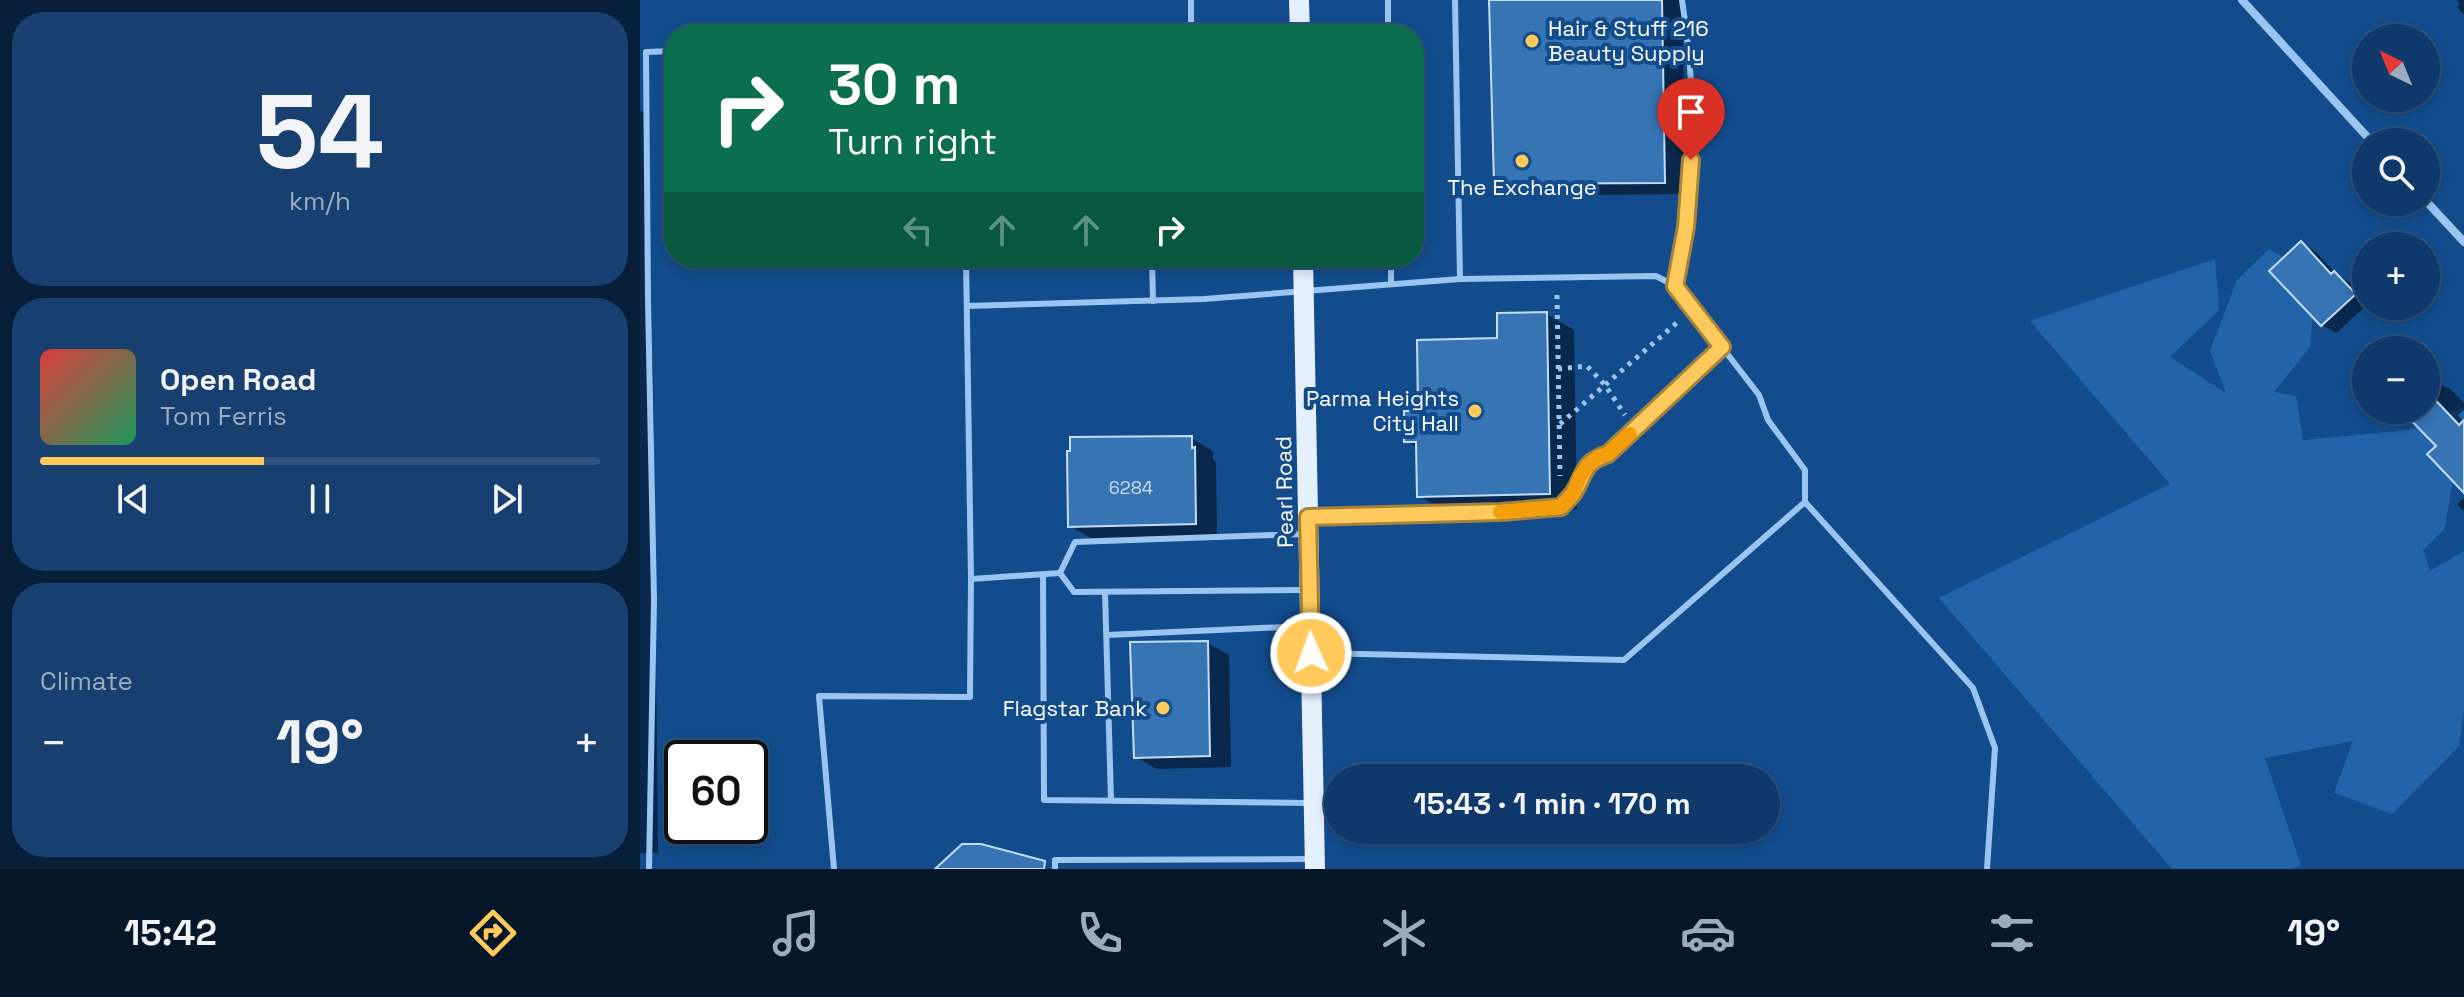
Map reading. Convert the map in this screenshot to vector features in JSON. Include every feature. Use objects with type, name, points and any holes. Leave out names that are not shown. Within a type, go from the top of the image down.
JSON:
[{"type":"main road","points":[[1299,0],[1300,24]]},
{"type":"main road","name":"Pearl Road","points":[[1303,268],[1315,864]]},
{"type":"street","points":[[2242,0],[2359,128]]},
{"type":"street","points":[[2440,216],[2464,242]]},
{"type":"lane","points":[[1191,0],[1191,24]]},
{"type":"lane","points":[[1388,0],[1388,24]]},
{"type":"lane","points":[[1455,0],[1460,279]]},
{"type":"lane","points":[[1675,286],[1686,227],[1691,160],[1691,88],[1682,0]]},
{"type":"lane","points":[[649,869],[654,600],[643,52],[664,51]]},
{"type":"lane","points":[[834,869],[819,696],[970,697],[966,268]]},
{"type":"lane","points":[[1152,268],[1153,301]]},
{"type":"lane","points":[[1391,268],[1391,284]]},
{"type":"lane","points":[[967,306],[1204,299],[1460,279],[1656,276],[1675,286],[1759,395],[1768,420],[1805,470],[1805,502],[1973,688],[1995,748],[1987,869]]},
{"type":"lane","points":[[1060,573],[1075,542],[1561,507],[1574,492],[1589,464],[1608,454],[1722,347]]},
{"type":"lane","points":[[1311,653],[1624,660],[1805,502]]},
{"type":"lane","points":[[971,579],[1060,573]]},
{"type":"lane","points":[[1060,573],[1074,592],[1310,590]]},
{"type":"lane","points":[[1043,575],[1044,800],[1314,803]]},
{"type":"lane","points":[[1105,592],[1111,800]]},
{"type":"lane","points":[[1107,635],[1310,626]]},
{"type":"lane","points":[[1055,869],[1055,860],[1315,864]]},
{"type":"path","points":[[1557,278],[1561,507]]},
{"type":"path","points":[[1559,425],[1693,309]]},
{"type":"path","points":[[1558,369],[1587,366],[1605,385],[1634,429]]},
{"type":"shaded area","points":[[2269,249],[2316,276],[2310,347],[2274,392],[2296,396],[2303,440],[2410,430],[2424,424],[2440,424],[2440,417],[2464,407],[2464,435],[2445,528],[2423,550],[2430,571],[2464,551],[2464,710],[2459,746],[2392,814],[2334,793],[2353,741],[2265,758],[2301,865],[2292,869],[2172,869],[1939,598],[2170,484],[2030,321],[2215,259],[2219,310],[2170,357],[2226,393],[2210,351],[2237,280]]},
{"type":"building","points":[[1489,0],[1662,0],[1665,183],[1494,184]]},
{"type":"building","points":[[2301,241],[2331,274],[2334,271],[2352,290],[2352,298],[2321,326],[2269,271]]},
{"type":"building","points":[[1547,312],[1550,494],[1417,497],[1416,442],[1404,442],[1404,411],[1418,411],[1417,340],[1497,338],[1497,313]]},
{"type":"building","points":[[2440,405],[2459,425],[2464,420],[2464,493],[2427,454],[2436,446],[2415,424],[2440,424]]},
{"type":"building","points":[[1192,436],[1192,448],[1195,447],[1196,524],[1068,527],[1067,451],[1070,451],[1070,437]]},
{"type":"building","points":[[1208,641],[1210,756],[1134,758],[1130,642]]},
{"type":"building","points":[[962,844],[981,844],[1045,861],[1044,869],[935,869]]},
{"type":"slow traffic","points":[[1500,512],[1561,507],[1574,492],[1589,464],[1608,454],[1630,434]]},
{"type":"place","name":"Hair & Stuff 216 Beauty Supply","points":[[1532,41]]},
{"type":"place","name":"The Exchange","points":[[1522,161]]},
{"type":"place","name":"Parma Heights City Hall","points":[[1475,411]]},
{"type":"place","name":"Flagstar Bank","points":[[1163,708]]},
{"type":"route","points":[[1311,653],[1308,517],[1501,512],[1561,507],[1574,492],[1589,464],[1608,454],[1722,347],[1675,286],[1686,227],[1691,160]]}]
